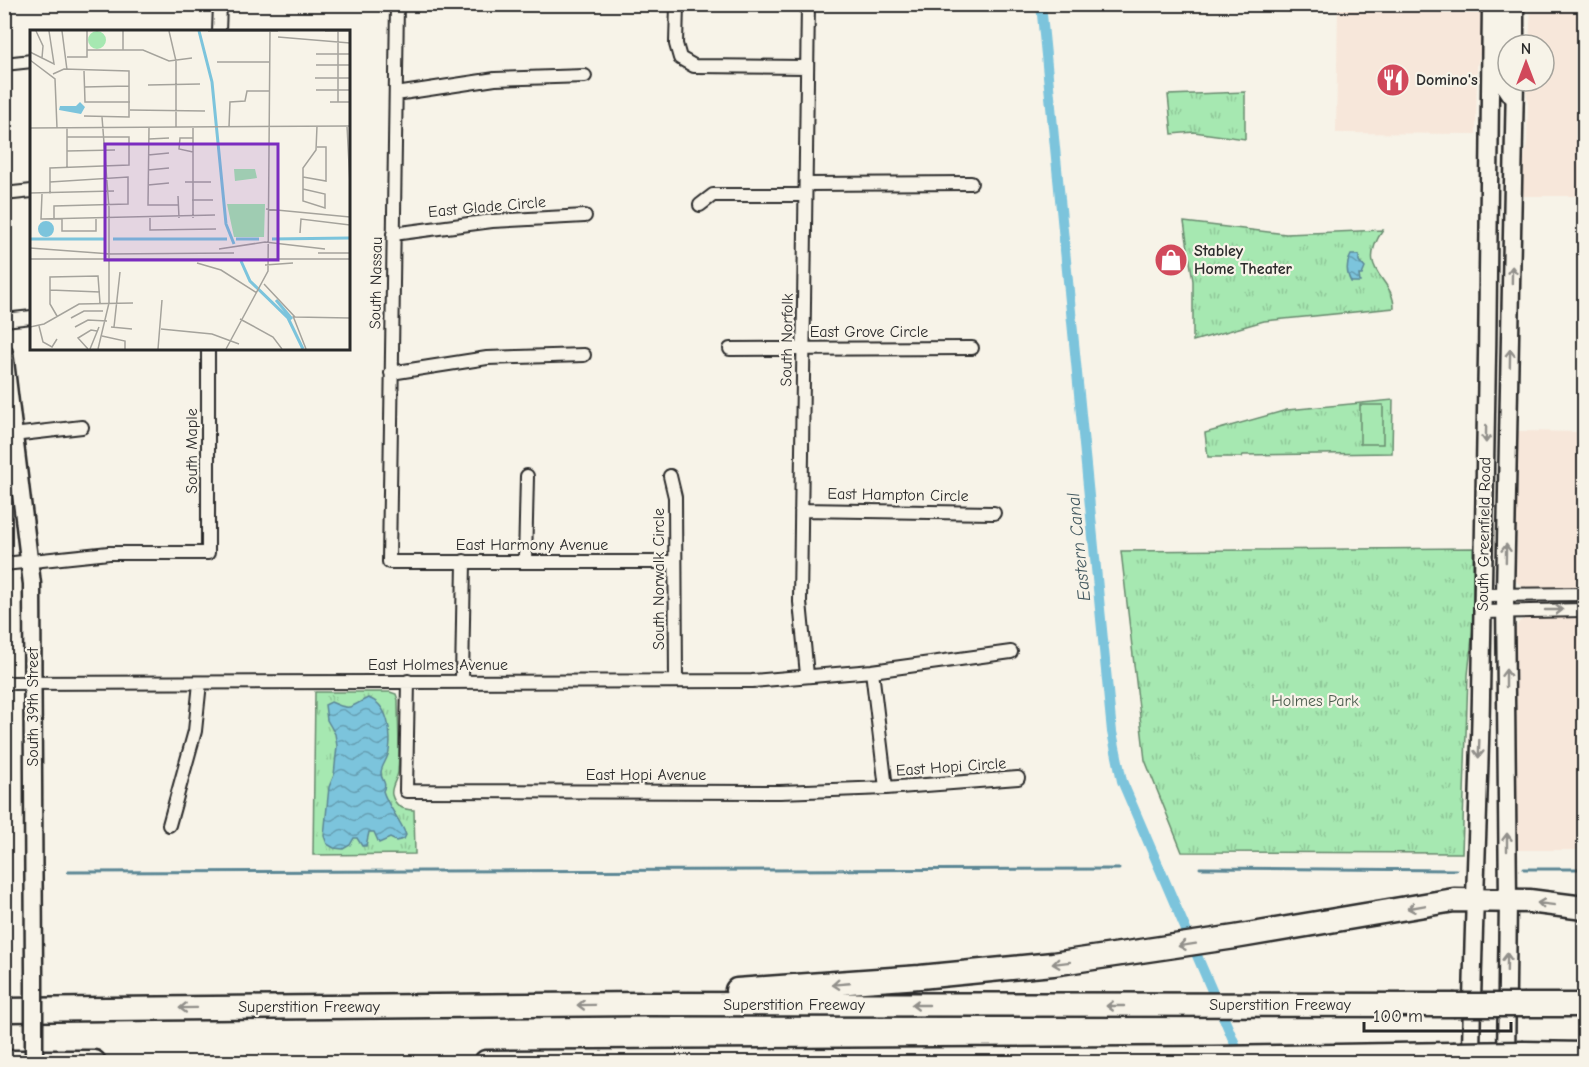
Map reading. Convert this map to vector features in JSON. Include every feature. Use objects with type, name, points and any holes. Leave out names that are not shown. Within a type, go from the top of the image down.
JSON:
[{"type":"highway","points":[[644,1004],[693,993],[799,987],[1053,964],[1235,937],[1454,900],[1508,901],[1584,908]]},
{"type":"highway","name":"Superstition Freeway","points":[[4,1008],[58,1010],[644,1004],[1584,1005]]},
{"type":"highway","points":[[486,1062],[1270,1056],[1515,1058],[1584,1054]]},
{"type":"highway","points":[[4,1062],[94,1062]]},
{"type":"main road","points":[[1492,4],[1502,20],[1503,33]]},
{"type":"main road","name":"South Greenfield Road","points":[[1461,1058],[1474,900],[1483,594],[1492,4]]},
{"type":"main road","points":[[1515,4],[1515,33]]},
{"type":"main road","name":"South Greenfield Road","points":[[1515,93],[1505,603],[1508,901],[1515,1058]]},
{"type":"main road","points":[[1491,110],[1498,113],[1503,124],[1503,195],[1513,223]]},
{"type":"main road","name":"South 39th Street","points":[[4,353],[9,435],[30,561],[33,683],[34,1062]]},
{"type":"street","points":[[219,30],[220,4]]},
{"type":"street","name":"South Nassau","points":[[389,562],[397,4]]},
{"type":"street","points":[[677,4],[676,44],[680,58],[694,66],[807,67]]},
{"type":"street","name":"South Norfolk","points":[[807,675],[800,602],[808,4]]},
{"type":"street","points":[[4,64],[30,61]]},
{"type":"street","points":[[396,94],[495,79],[585,76]]},
{"type":"street","points":[[700,205],[712,195],[971,183]]},
{"type":"street","points":[[4,194],[30,191]]},
{"type":"street","name":"East Glade Circle","points":[[393,234],[492,221],[585,216]]},
{"type":"street","points":[[4,320],[30,317]]},
{"type":"street","name":"East Grove Circle","points":[[730,349],[972,348]]},
{"type":"street","name":"South Maple","points":[[30,561],[109,553],[208,553],[208,350]]},
{"type":"street","points":[[391,373],[487,358],[584,355]]},
{"type":"street","points":[[9,435],[82,427]]},
{"type":"street","points":[[525,562],[527,476]]},
{"type":"street","name":"South Norwalk Circle","points":[[670,476],[675,497],[676,681]]},
{"type":"street","name":"East Hampton Circle","points":[[801,510],[994,513]]},
{"type":"street","points":[[4,564],[30,561]]},
{"type":"street","points":[[462,681],[464,561]]},
{"type":"street","name":"East Harmony Avenue","points":[[389,562],[675,562]]},
{"type":"street","points":[[1483,594],[1505,603],[1584,610]]},
{"type":"street","points":[[1482,612],[1505,603],[1584,594]]},
{"type":"street","name":"East Holmes Avenue","points":[[4,683],[752,681],[872,671],[1011,652]]},
{"type":"street","points":[[872,671],[886,788]]},
{"type":"street","name":"East Hopi Avenue","points":[[408,681],[406,791],[780,792],[886,788]]},
{"type":"street","points":[[170,825],[195,731],[200,683]]},
{"type":"street","name":"East Hopi Circle","points":[[886,788],[1018,778]]},
{"type":"shaded area","points":[[1338,5],[1480,5],[1482,45],[1477,67],[1476,134],[1336,133]]},
{"type":"shaded area","points":[[1531,5],[1584,5],[1584,196],[1522,196],[1523,163],[1527,143],[1526,93],[1556,93],[1556,33],[1530,33]]},
{"type":"shaded area","points":[[1518,431],[1584,432],[1584,589],[1527,588],[1522,587],[1516,581]]},
{"type":"shaded area","points":[[1529,616],[1584,616],[1584,850],[1517,850],[1516,628],[1519,622]]},
{"type":"green space","points":[[1245,92],[1245,139],[1194,132],[1172,134],[1168,95]]},
{"type":"green space","points":[[1184,222],[1286,234],[1383,230],[1372,255],[1374,265],[1392,297],[1394,308],[1264,321],[1193,341],[1193,281]]},
{"type":"green space","points":[[1393,400],[1392,453],[1208,457],[1205,433],[1287,410]]},
{"type":"green space","points":[[1360,405],[1383,405],[1383,444],[1360,444]]},
{"type":"green space","name":"Holmes Park","points":[[1473,548],[1473,628],[1468,675],[1462,853],[1182,852],[1145,760],[1121,551]]},
{"type":"green space","points":[[315,692],[390,692],[396,694],[399,763],[392,792],[393,799],[398,805],[414,810],[415,854],[313,855]]},
{"type":"water","points":[[1351,255],[1359,255],[1359,261],[1365,268],[1362,275],[1359,275],[1360,282],[1351,282],[1348,275],[1347,265]]},
{"type":"water","points":[[368,698],[380,706],[389,727],[390,744],[381,770],[385,783],[383,791],[406,835],[404,839],[396,841],[390,838],[379,843],[374,832],[369,832],[366,846],[362,846],[357,838],[354,838],[350,845],[343,849],[334,848],[327,844],[324,836],[329,787],[334,775],[337,746],[335,734],[327,720],[325,705],[331,702],[351,707]]},
{"type":"waterway","name":"Eastern Canal","points":[[1041,4],[1112,732],[1122,781],[1241,1058]]},
{"type":"waterway","points":[[1200,868],[1456,870]]},
{"type":"waterway","points":[[68,872],[1119,869]]},
{"type":"waterway","points":[[1524,869],[1584,869]]},
{"type":"place","name":"Domino's","points":[[1393,80]]},
{"type":"place","name":"Stabley Home Theater","points":[[1171,260]]}]
